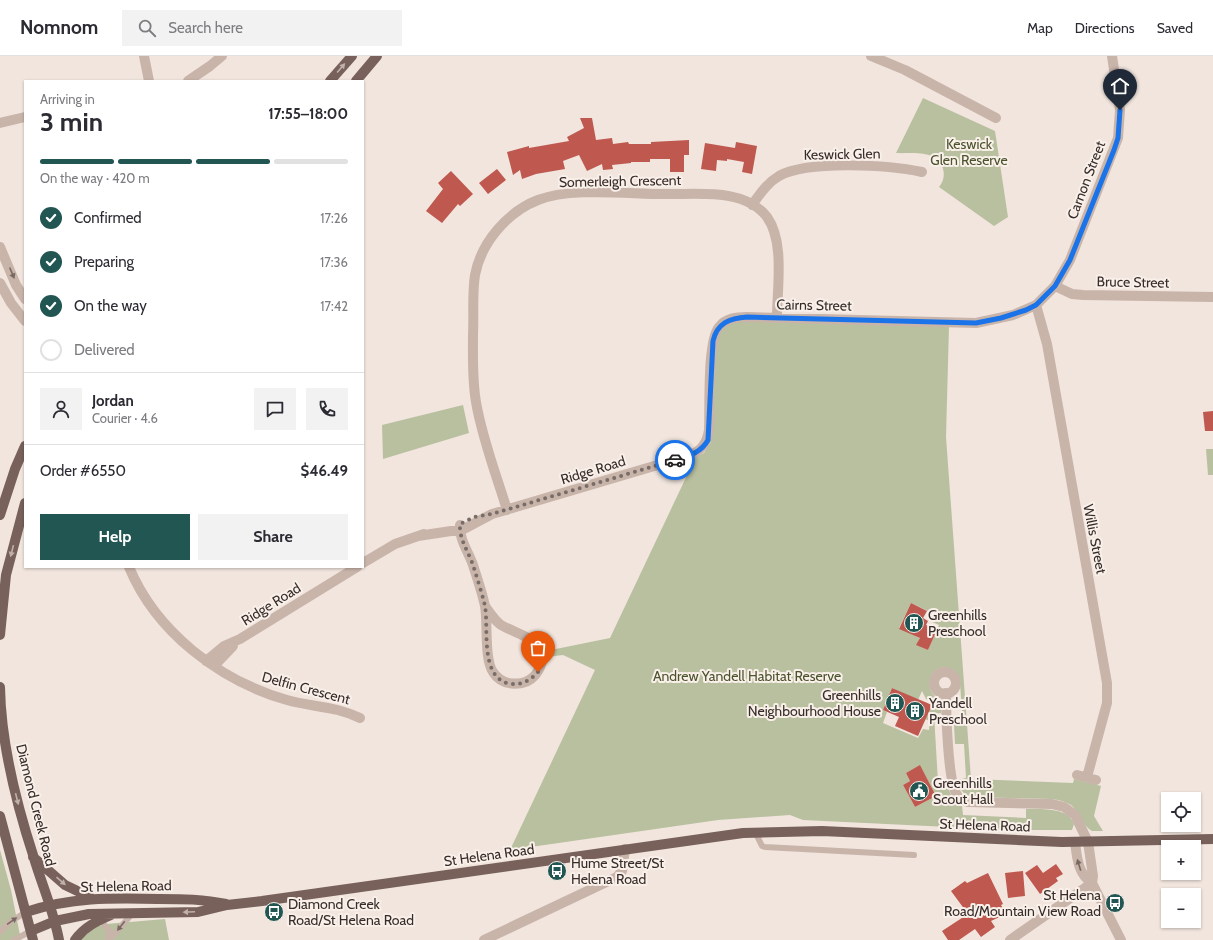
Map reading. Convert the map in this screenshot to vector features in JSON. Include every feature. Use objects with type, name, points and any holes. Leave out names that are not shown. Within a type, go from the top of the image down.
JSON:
[{"type":"main road","points":[[331,80],[352,56]]},
{"type":"main road","points":[[357,80],[377,56]]},
{"type":"main road","points":[[0,515],[15,469],[24,448]]},
{"type":"main road","points":[[0,635],[6,575],[24,507]]},
{"type":"main road","name":"Diamond Creek Road","points":[[0,687],[3,725],[9,768],[33,857],[60,940]]},
{"type":"main road","points":[[0,816],[32,935]]},
{"type":"main road","name":"St Helena Road","points":[[32,935],[55,921],[83,915],[198,912],[227,905],[724,834],[822,831],[974,839],[1075,842],[1213,839]]},
{"type":"main road","points":[[33,857],[65,885],[93,899]]},
{"type":"main road","name":"St Helena Road","points":[[26,912],[49,904],[71,900],[93,899],[198,900],[227,905]]},
{"type":"main road","points":[[75,940],[86,928],[117,913]]},
{"type":"street","points":[[144,56],[149,80]]},
{"type":"street","points":[[190,80],[200,74],[222,56]]},
{"type":"street","points":[[871,56],[905,70],[996,118]]},
{"type":"street","name":"Carnon Street","points":[[1055,286],[1070,260],[1118,138],[1120,110],[1112,56]]},
{"type":"street","points":[[0,123],[24,117]]},
{"type":"street","name":"Keswick Glen","points":[[752,205],[773,180],[800,168],[824,166],[897,168],[922,172]]},
{"type":"street","name":"Somerleigh Crescent","points":[[507,510],[479,416],[473,375],[475,276],[481,256],[505,221],[529,204],[549,197],[568,193],[723,196],[735,198],[752,205],[766,217],[776,238],[778,251],[777,318]]},
{"type":"street","points":[[0,247],[16,285],[24,297]]},
{"type":"street","points":[[0,283],[11,303],[24,320]]},
{"type":"street","points":[[1036,305],[1055,286]]},
{"type":"street","name":"Bruce Street","points":[[1055,286],[1064,291],[1077,294],[1213,297]]},
{"type":"street","name":"Cairns Street","points":[[700,450],[708,440],[712,347],[716,332],[723,323],[732,318],[747,317],[976,323],[1013,315],[1036,305]]},
{"type":"street","name":"Willis Street","points":[[1036,305],[1048,344],[1108,683],[1107,703],[1087,777]]},
{"type":"street","name":"Ridge Road","points":[[364,562],[395,544],[441,526],[462,528],[474,517],[507,510],[688,456],[700,450]]},
{"type":"street","points":[[462,528],[485,606],[491,670],[504,682],[513,684],[525,683],[534,676],[540,666],[542,653],[539,647],[530,638],[495,621],[485,606]]},
{"type":"street","name":"Delfin Crescent","points":[[130,568],[148,602],[161,619],[175,634],[210,664],[230,677],[267,694],[287,700],[348,712],[360,718]]},
{"type":"street","name":"Ridge Road","points":[[210,664],[224,654],[240,639],[351,569]]},
{"type":"street","points":[[946,694],[951,774],[954,789],[958,796],[968,802],[1047,804],[1060,806],[1075,815],[1088,842],[1093,876],[1092,883],[1010,940]]},
{"type":"street","points":[[1080,827],[1076,834],[1075,842],[1078,863],[1081,871],[1092,883],[1120,940]]},
{"type":"street","points":[[484,940],[617,877],[622,871],[625,849]]},
{"type":"lane","points":[[755,832],[762,846],[766,847],[914,855]]},
{"type":"lane","points":[[0,932],[10,922],[26,912]]},
{"type":"lane","points":[[108,940],[133,913]]},
{"type":"lane","points":[[100,920],[109,930],[108,940]]},
{"type":"lane","points":[[14,940],[32,935]]},
{"type":"green space","name":"Keswick Glen Reserve","points":[[923,98],[995,131],[1008,217],[994,226],[939,187],[942,183],[944,172],[936,158],[930,155],[916,153],[896,153]]},
{"type":"green space","name":"Andrew Yandell Habitat Reserve","points":[[739,321],[949,326],[946,437],[971,779],[1073,783],[1074,779],[1101,786],[1094,816],[1103,831],[1092,831],[1089,829],[1072,806],[1068,803],[1051,799],[975,797],[968,795],[961,790],[958,780],[966,778],[964,744],[955,744],[954,725],[963,724],[960,684],[956,672],[943,668],[938,669],[933,673],[930,682],[931,691],[939,701],[941,708],[941,713],[934,714],[938,782],[946,783],[952,797],[962,806],[963,815],[1026,818],[1026,809],[1054,810],[1066,814],[1071,818],[1074,824],[1072,830],[1011,830],[803,820],[790,815],[718,820],[510,850],[595,670],[563,655],[546,657],[546,651],[610,638],[690,469],[687,461],[704,453],[711,442],[714,366],[718,338],[721,331],[729,324]],"holes":[[[911,603],[934,614],[930,621],[939,625],[928,650],[917,645],[920,638],[899,628]],[[892,688],[918,700],[922,691],[926,699],[933,702],[925,719],[930,721],[929,730],[923,729],[918,738],[883,723],[887,712],[883,710]],[[920,766],[936,796],[915,807],[903,785],[910,781],[906,773]]]},
{"type":"green space","points":[[463,405],[469,433],[383,459],[382,425]]},
{"type":"green space","points":[[1206,449],[1213,449],[1213,475],[1208,475]]},
{"type":"green space","points":[[0,850],[11,890],[21,940],[0,940]]},
{"type":"green space","points":[[165,919],[169,940],[80,940],[95,927],[106,924]]},
{"type":"building","points":[[580,118],[592,118],[596,140],[612,138],[613,144],[628,142],[629,144],[651,144],[651,142],[689,140],[689,155],[684,155],[684,172],[670,172],[670,159],[650,159],[650,162],[631,162],[612,165],[613,169],[603,170],[602,164],[587,171],[579,155],[563,161],[565,169],[536,174],[522,179],[520,170],[513,175],[507,152],[529,146],[529,148],[569,141],[567,137],[584,128]]},
{"type":"building","points":[[736,142],[757,146],[752,174],[742,172],[744,162],[727,159],[727,161],[717,160],[716,171],[701,169],[705,143],[735,148]]},
{"type":"building","points":[[497,169],[506,180],[488,194],[479,183]]},
{"type":"building","points":[[451,171],[473,194],[460,206],[458,204],[442,223],[426,211],[443,189],[438,183]]},
{"type":"building","points":[[1213,411],[1213,431],[1205,431],[1203,412]]},
{"type":"building","name":"Greenhills Preschool","points":[[911,603],[927,611],[923,618],[928,621],[926,625],[937,630],[928,650],[916,645],[920,638],[899,629]]},
{"type":"building","name":"Yandell Preschool","points":[[892,688],[932,705],[918,736],[895,726],[899,717],[883,710]]},
{"type":"building","name":"Greenhills Scout Hall","points":[[920,765],[936,796],[915,807],[903,785],[910,781],[906,773]]},
{"type":"building","points":[[1056,864],[1063,874],[1056,878],[1058,881],[1040,894],[1025,873],[1037,865],[1043,873]]},
{"type":"building","points":[[1023,871],[1025,896],[1008,898],[1005,873]]},
{"type":"building","points":[[988,873],[1003,904],[1001,905],[1006,914],[991,921],[995,927],[981,937],[975,929],[959,940],[948,940],[942,931],[968,914],[951,891],[965,881],[967,883]]},
{"type":"way so far","points":[[538,672],[525,683],[513,684],[504,682],[491,670],[485,606],[460,531],[460,524],[474,517],[492,514],[675,460]]},
{"type":"place","name":"Greenhills Preschool","points":[[914,623]]},
{"type":"place","name":"Greenhills Neighbourhood House","points":[[895,703]]},
{"type":"place","name":"Yandell Preschool","points":[[915,711]]},
{"type":"place","name":"Greenhills Scout Hall","points":[[919,791]]},
{"type":"place","name":"Hume Street/St Helena Road","points":[[557,871]]},
{"type":"place","name":"St Helena Road/Mountain View Road","points":[[1115,903]]},
{"type":"place","name":"Diamond Creek Road/St Helena Road","points":[[274,912]]},
{"type":"route","points":[[675,460],[700,450],[708,440],[713,341],[719,326],[732,318],[747,317],[976,323],[1013,315],[1036,305],[1055,286],[1070,260],[1114,150],[1118,138],[1120,110]]}]
